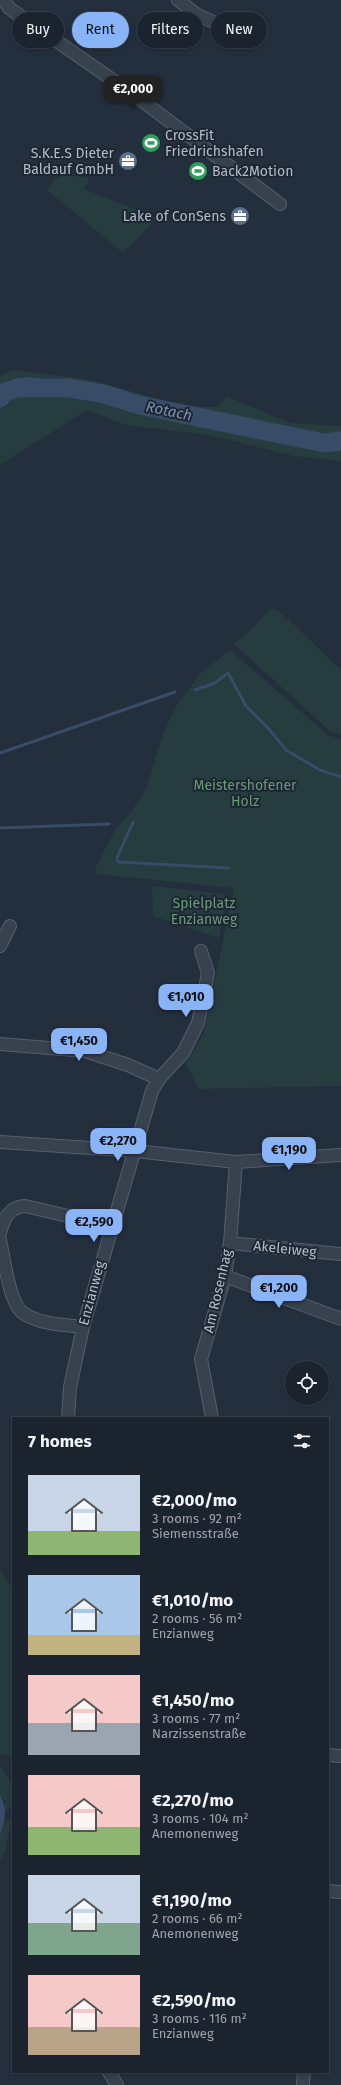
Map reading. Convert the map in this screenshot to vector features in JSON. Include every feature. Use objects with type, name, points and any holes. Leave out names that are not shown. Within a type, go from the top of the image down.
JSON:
[{"type":"street","points":[[4,0],[9,8],[130,92],[280,204]]},
{"type":"street","points":[[178,0],[196,14],[211,21]]},
{"type":"street","points":[[0,946],[10,926]]},
{"type":"street","name":"Enzianweg","points":[[68,1417],[70,1387],[83,1327],[111,1226],[152,1091],[158,1079],[183,1053],[198,1023],[208,973],[202,951]]},
{"type":"street","points":[[0,1044],[85,1051],[128,1065],[158,1079]]},
{"type":"street","points":[[0,1142],[135,1151],[236,1162],[341,1155]]},
{"type":"street","name":"Am Rosenhag","points":[[212,1417],[201,1358],[225,1276],[230,1243],[236,1162]]},
{"type":"street","points":[[0,1233],[5,1218],[10,1211],[16,1207],[25,1206],[111,1226]]},
{"type":"street","points":[[0,1240],[13,1298],[22,1312],[43,1322],[83,1327]]},
{"type":"street","name":"Akeleiweg","points":[[230,1243],[341,1254]]},
{"type":"street","points":[[225,1276],[341,1319]]},
{"type":"street","points":[[329,1755],[341,1756]]},
{"type":"street","points":[[329,1891],[341,1892]]},
{"type":"street","points":[[109,2073],[117,2085]]},
{"type":"street","points":[[303,2085],[304,2073]]},
{"type":"green space","points":[[65,175],[90,178],[84,189],[157,218],[123,253],[47,190],[55,179]]},
{"type":"green space","points":[[13,370],[88,379],[158,399],[179,407],[217,407],[228,397],[290,423],[341,426],[341,461],[294,456],[209,435],[126,425],[87,410],[0,465],[0,410],[6,403],[21,394],[29,392],[65,390],[13,379],[0,392],[0,376]]},
{"type":"green space","points":[[270,609],[275,609],[284,616],[283,618],[286,620],[287,618],[341,670],[341,735],[330,731],[234,644],[251,630]]},
{"type":"green space","name":"Meistershofener Holz","points":[[230,650],[328,735],[341,739],[341,1086],[198,1089],[186,1063],[204,1033],[234,888],[96,874],[95,869],[116,828],[129,815],[146,789],[163,734],[175,708],[201,673]]},
{"type":"green space","name":"Spielplatz Enzianweg","points":[[152,886],[224,894],[227,900],[219,938],[153,916]]},
{"type":"green space","points":[[0,1571],[12,1587],[12,1761],[8,1755],[0,1753]]},
{"type":"green space","points":[[0,1766],[12,1783],[12,1808],[5,1811],[5,1802],[0,1795]]},
{"type":"green space","points":[[12,1819],[5,1851],[0,1861],[0,1835],[5,1821]]},
{"type":"water","points":[[30,377],[65,383],[65,390],[29,391],[13,397],[0,410],[0,392],[13,379]]},
{"type":"water","points":[[0,1795],[3,1800],[5,1815],[0,1835]]},
{"type":"waterway","name":"Rotach","points":[[0,398],[5,392],[17,388],[70,388],[104,394],[139,405],[324,443],[341,441]]},
{"type":"waterway","points":[[195,690],[215,683],[228,673],[246,706],[268,728],[286,750],[320,770],[341,777]]},
{"type":"waterway","points":[[0,753],[175,692]]},
{"type":"waterway","points":[[133,822],[117,858],[118,862],[229,868]]},
{"type":"waterway","points":[[0,828],[109,824]]},
{"type":"place","name":"CrossFit Friedrichshafen","points":[[151,143]]},
{"type":"place","name":"S.K.E.S Dieter Baldauf GmbH","points":[[128,161]]},
{"type":"place","name":"Back2Motion","points":[[198,171]]},
{"type":"place","name":"Lake of ConSens","points":[[240,216]]}]
